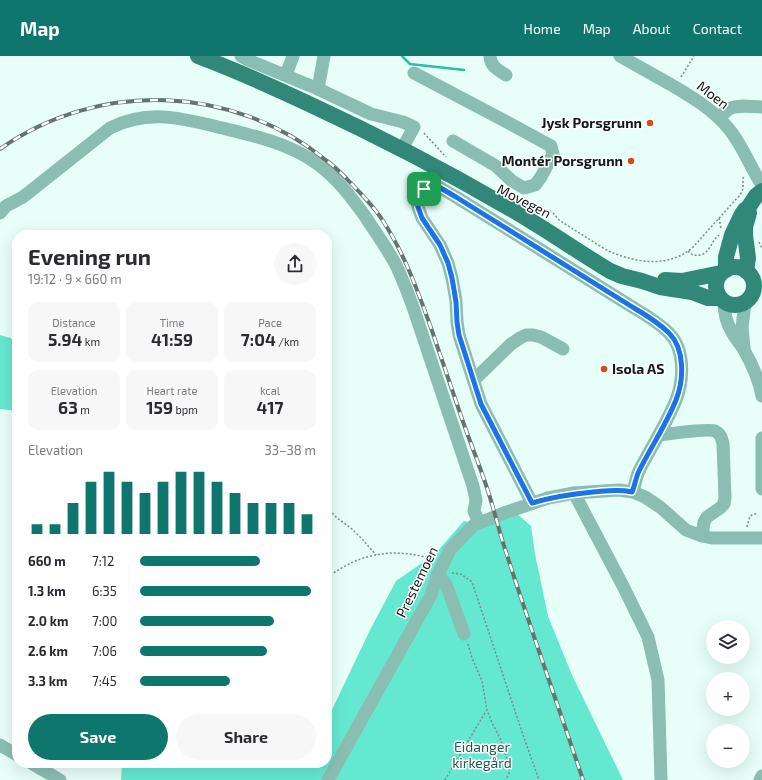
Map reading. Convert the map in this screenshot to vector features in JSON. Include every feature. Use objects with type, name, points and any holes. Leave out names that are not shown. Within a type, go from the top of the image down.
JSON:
[{"type":"main road","name":"Movegen","points":[[198,56],[230,68],[290,95],[402,149],[509,208],[610,271],[660,287],[692,292],[708,298],[722,300]]},
{"type":"main road","points":[[724,272],[726,257],[732,235],[742,214],[756,196],[762,191]]},
{"type":"main road","points":[[748,208],[749,214],[745,227],[745,235],[748,258],[753,274],[754,290],[752,300],[734,306],[722,300],[717,294],[716,283],[718,278],[731,268],[742,268],[753,274]]},
{"type":"main road","name":"Movegen","points":[[642,281],[682,280],[724,272]]},
{"type":"street","points":[[241,56],[318,89],[370,114],[403,122],[414,127],[402,149]]},
{"type":"street","points":[[286,75],[292,56]]},
{"type":"street","points":[[318,89],[324,56]]},
{"type":"street","points":[[490,56],[493,66],[506,75]]},
{"type":"street","name":"Moen","points":[[620,56],[700,103],[719,118],[740,145],[762,185]]},
{"type":"street","points":[[414,73],[505,120],[551,146],[553,154],[535,185],[524,188],[512,181],[496,166],[453,142]]},
{"type":"street","points":[[719,118],[733,108],[742,106],[762,107]]},
{"type":"street","points":[[0,213],[6,206],[23,197],[110,128],[121,123],[137,119],[160,117],[198,122],[268,140],[288,147],[306,157],[325,170],[354,201],[395,264],[413,307],[473,486],[476,500],[474,511],[479,522]]},
{"type":"street","points":[[532,503],[481,404],[459,335],[456,302],[448,263],[440,245],[422,218],[418,207],[417,199],[419,192],[424,189],[439,187],[456,197],[634,308],[660,325],[670,334],[680,351],[680,385],[676,399],[659,435],[638,473],[632,492]]},
{"type":"street","points":[[722,300],[727,321],[732,332],[744,350],[757,377],[762,396]]},
{"type":"street","points":[[744,350],[742,327],[752,300]]},
{"type":"street","points":[[474,380],[511,344],[526,335],[533,334],[541,337],[563,349]]},
{"type":"street","points":[[659,435],[706,430],[715,431],[721,436],[723,444],[724,504],[707,517],[704,522],[702,536]]},
{"type":"street","points":[[762,438],[762,489]]},
{"type":"street","name":"Prestemoen","points":[[328,780],[431,595],[438,574],[450,550],[479,522],[548,498],[574,493],[619,490],[632,492],[645,497],[660,507],[686,530],[702,536],[712,538],[762,538]]},
{"type":"street","points":[[574,493],[648,637],[658,680],[661,780]]},
{"type":"street","points":[[438,574],[446,584],[464,634]]},
{"type":"street","points":[[0,745],[12,752]]},
{"type":"street","points":[[40,768],[60,780]]},
{"type":"street","points":[[760,780],[762,776]]},
{"type":"path","points":[[676,88],[694,56]]},
{"type":"path","points":[[414,127],[424,133],[446,158]]},
{"type":"path","name":"Movegen","points":[[523,201],[552,212],[559,220],[610,252],[629,258],[659,262],[669,260],[688,251],[740,195],[743,189],[743,176],[747,172]]},
{"type":"path","points":[[719,218],[721,231]]},
{"type":"path","points":[[688,251],[690,254],[695,256],[701,255],[706,252],[716,238],[722,234]]},
{"type":"path","points":[[332,513],[352,529],[376,555]]},
{"type":"path","points":[[747,538],[747,529],[750,516],[756,514]]},
{"type":"path","points":[[332,574],[349,564],[376,555],[401,553],[444,562]]},
{"type":"path","points":[[438,574],[461,574],[472,582],[539,780]]},
{"type":"path","points":[[464,634],[482,681],[487,710],[500,738],[510,767],[506,780]]},
{"type":"path","points":[[445,780],[487,710]]},
{"type":"green space","points":[[0,335],[12,339],[12,410],[0,409]]},
{"type":"green space","name":"Eidanger kirkegård","points":[[515,512],[531,526],[535,554],[548,616],[572,675],[623,780],[121,780],[122,768],[332,768],[332,710],[370,630],[396,581],[435,554],[464,521],[477,524]]},
{"type":"waterway","points":[[402,56],[410,64],[464,70]]},
{"type":"railway","points":[[0,149],[39,127],[80,111],[122,102],[165,100],[208,105],[250,117],[290,136],[332,165],[366,199],[391,233],[404,258],[420,298],[492,502],[516,583],[583,780]]},
{"type":"place","name":"Jysk Porsgrunn","points":[[650,123]]},
{"type":"place","name":"Montér Porsgrunn","points":[[631,161]]},
{"type":"place","name":"Isola AS","points":[[604,369]]},
{"type":"route","points":[[439,187],[456,197],[634,308],[660,325],[670,334],[680,351],[680,385],[676,399],[668,416],[638,473],[632,492],[619,490],[574,493],[532,503],[481,404],[459,335],[456,302],[448,263],[440,245],[422,218],[418,207],[417,199],[419,192],[424,189],[439,187]]}]
